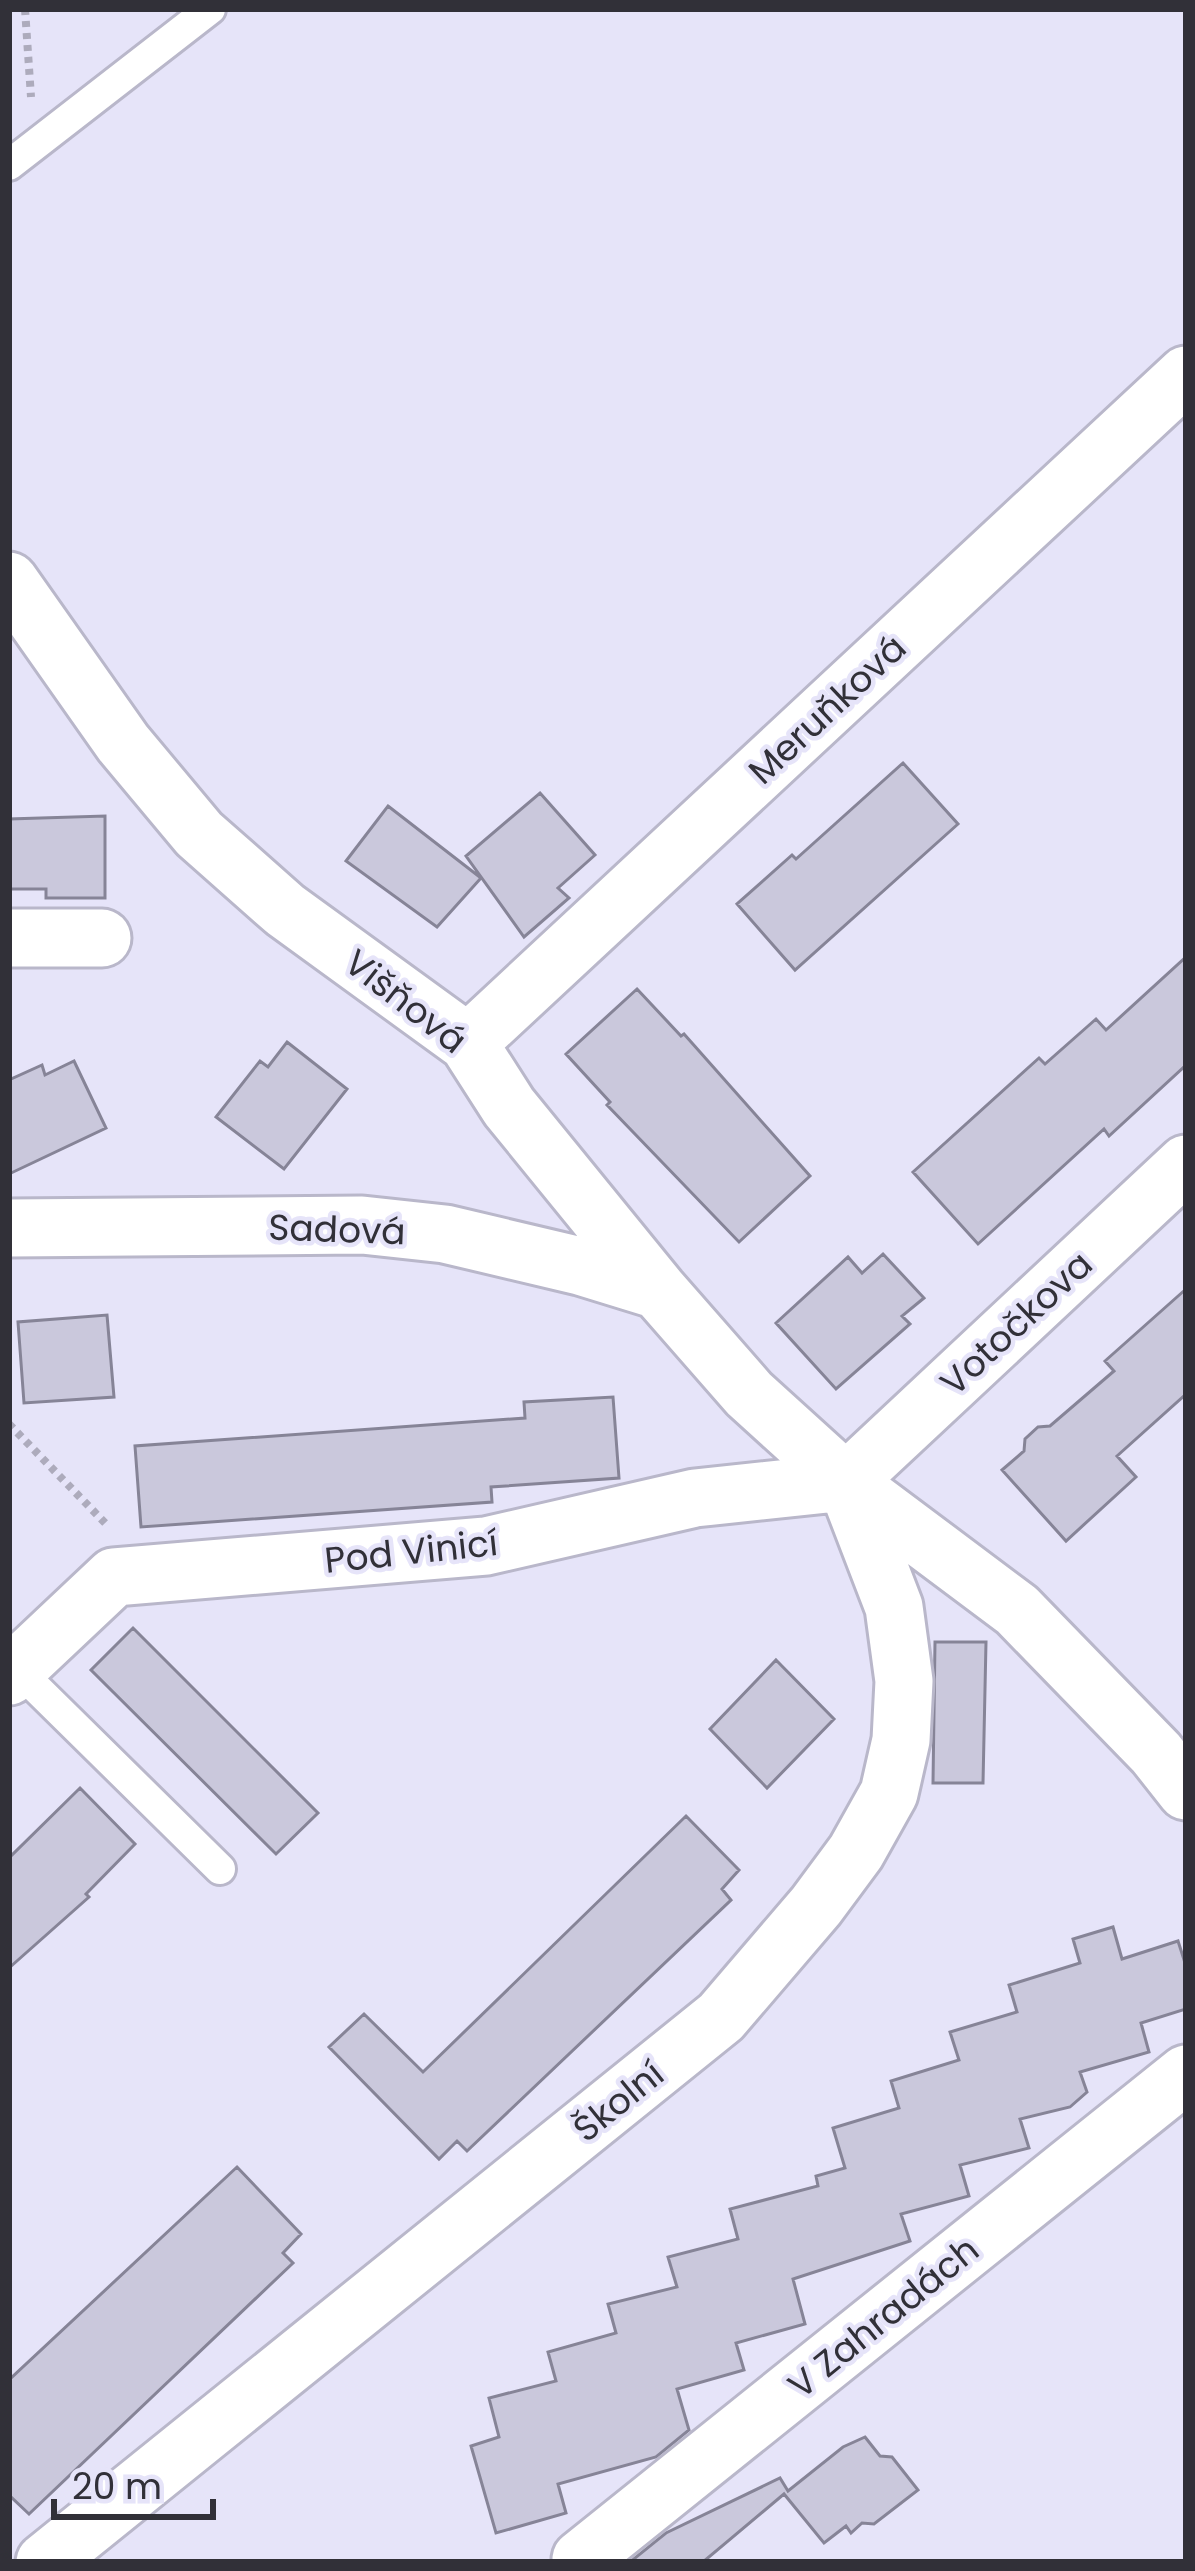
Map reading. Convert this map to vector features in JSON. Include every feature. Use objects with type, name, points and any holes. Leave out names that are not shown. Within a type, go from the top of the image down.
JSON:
[{"type":"street","name":"Meruňková","points":[[468,1043],[1186,375]]},
{"type":"street","name":"Višňová","points":[[9,580],[124,743],[199,834],[285,910],[468,1043],[509,1107],[658,1290],[748,1394],[846,1482]]},
{"type":"street","points":[[9,938],[102,938]]},
{"type":"street","name":"Votočkova","points":[[846,1482],[1186,1164]]},
{"type":"street","name":"Sadová","points":[[9,1228],[362,1225],[445,1234],[580,1265],[658,1290]]},
{"type":"street","points":[[846,1482],[1017,1610],[1156,1753],[1186,1791]]},
{"type":"street","name":"Pod Vinicí","points":[[13,1672],[114,1577],[486,1546],[694,1498],[846,1482]]},
{"type":"street","name":"Školní","points":[[61,2560],[722,2017],[830,1888],[889,1793],[901,1740],[904,1681],[894,1607],[846,1482]]},
{"type":"street","name":"V Zahradách","points":[[581,2559],[1186,2074]]},
{"type":"lane","points":[[9,165],[210,9]]},
{"type":"lane","points":[[13,1672],[220,1869]]},
{"type":"path","points":[[25,9],[34,145]]},
{"type":"path","points":[[9,1424],[155,1574]]},
{"type":"building","points":[[903,763],[958,824],[795,970],[737,904],[792,855],[796,859]]},
{"type":"building","points":[[540,793],[595,855],[558,888],[569,898],[524,937],[466,856]]},
{"type":"building","points":[[388,806],[481,878],[437,927],[346,861]]},
{"type":"building","points":[[105,816],[105,898],[46,898],[46,889],[9,889],[9,819]]},
{"type":"building","points":[[1186,957],[1186,1065],[1109,1136],[1104,1129],[978,1244],[913,1172],[1039,1058],[1045,1064],[1096,1019],[1106,1030]]},
{"type":"building","points":[[637,989],[684,1034],[810,1176],[739,1242],[607,1105],[610,1102],[566,1054]]},
{"type":"building","points":[[287,1042],[347,1089],[284,1169],[216,1117],[260,1061],[268,1067]]},
{"type":"building","points":[[74,1061],[106,1128],[9,1174],[9,1080],[42,1065],[45,1075]]},
{"type":"building","points":[[883,1254],[924,1298],[902,1316],[910,1324],[836,1389],[776,1323],[848,1257],[862,1273]]},
{"type":"building","points":[[1186,1289],[1186,1394],[1117,1456],[1136,1477],[1066,1541],[1002,1470],[1024,1451],[1025,1439],[1038,1427],[1050,1426],[1114,1371],[1105,1361]]},
{"type":"building","points":[[107,1315],[114,1397],[24,1403],[18,1322]]},
{"type":"building","points":[[613,1397],[619,1478],[491,1487],[492,1502],[141,1527],[135,1446],[525,1418],[524,1402]]},
{"type":"building","points":[[133,1628],[318,1813],[276,1854],[91,1670]]},
{"type":"building","points":[[935,1642],[986,1642],[983,1783],[933,1783]]},
{"type":"building","points":[[776,1660],[834,1719],[767,1788],[710,1729]]},
{"type":"building","points":[[80,1788],[135,1844],[86,1894],[89,1897],[9,1968],[9,1858]]},
{"type":"building","points":[[686,1816],[739,1870],[722,1889],[731,1900],[467,2151],[457,2141],[439,2159],[329,2047],[364,2014],[423,2072]]},
{"type":"building","points":[[1113,1927],[1122,1959],[1178,1941],[1186,1966],[1186,2009],[1141,2023],[1149,2052],[1080,2072],[1087,2092],[1070,2107],[1020,2119],[1029,2148],[960,2165],[969,2196],[901,2214],[910,2241],[793,2279],[805,2324],[736,2343],[744,2370],[677,2389],[689,2430],[656,2457],[558,2484],[566,2513],[496,2533],[471,2446],[499,2437],[489,2398],[556,2381],[548,2352],[616,2333],[608,2304],[677,2287],[668,2257],[738,2239],[730,2209],[818,2186],[816,2176],[845,2168],[833,2128],[899,2108],[891,2081],[959,2060],[950,2032],[1017,2012],[1009,1985],[1080,1963],[1073,1939]]},
{"type":"building","points":[[237,2167],[301,2234],[283,2253],[293,2263],[29,2514],[9,2495],[9,2380]]},
{"type":"building","points":[[865,2437],[880,2456],[892,2457],[918,2490],[874,2524],[862,2523],[851,2533],[846,2526],[824,2543],[784,2494],[703,2562],[630,2562],[666,2533],[780,2478],[788,2491],[843,2447]]}]
